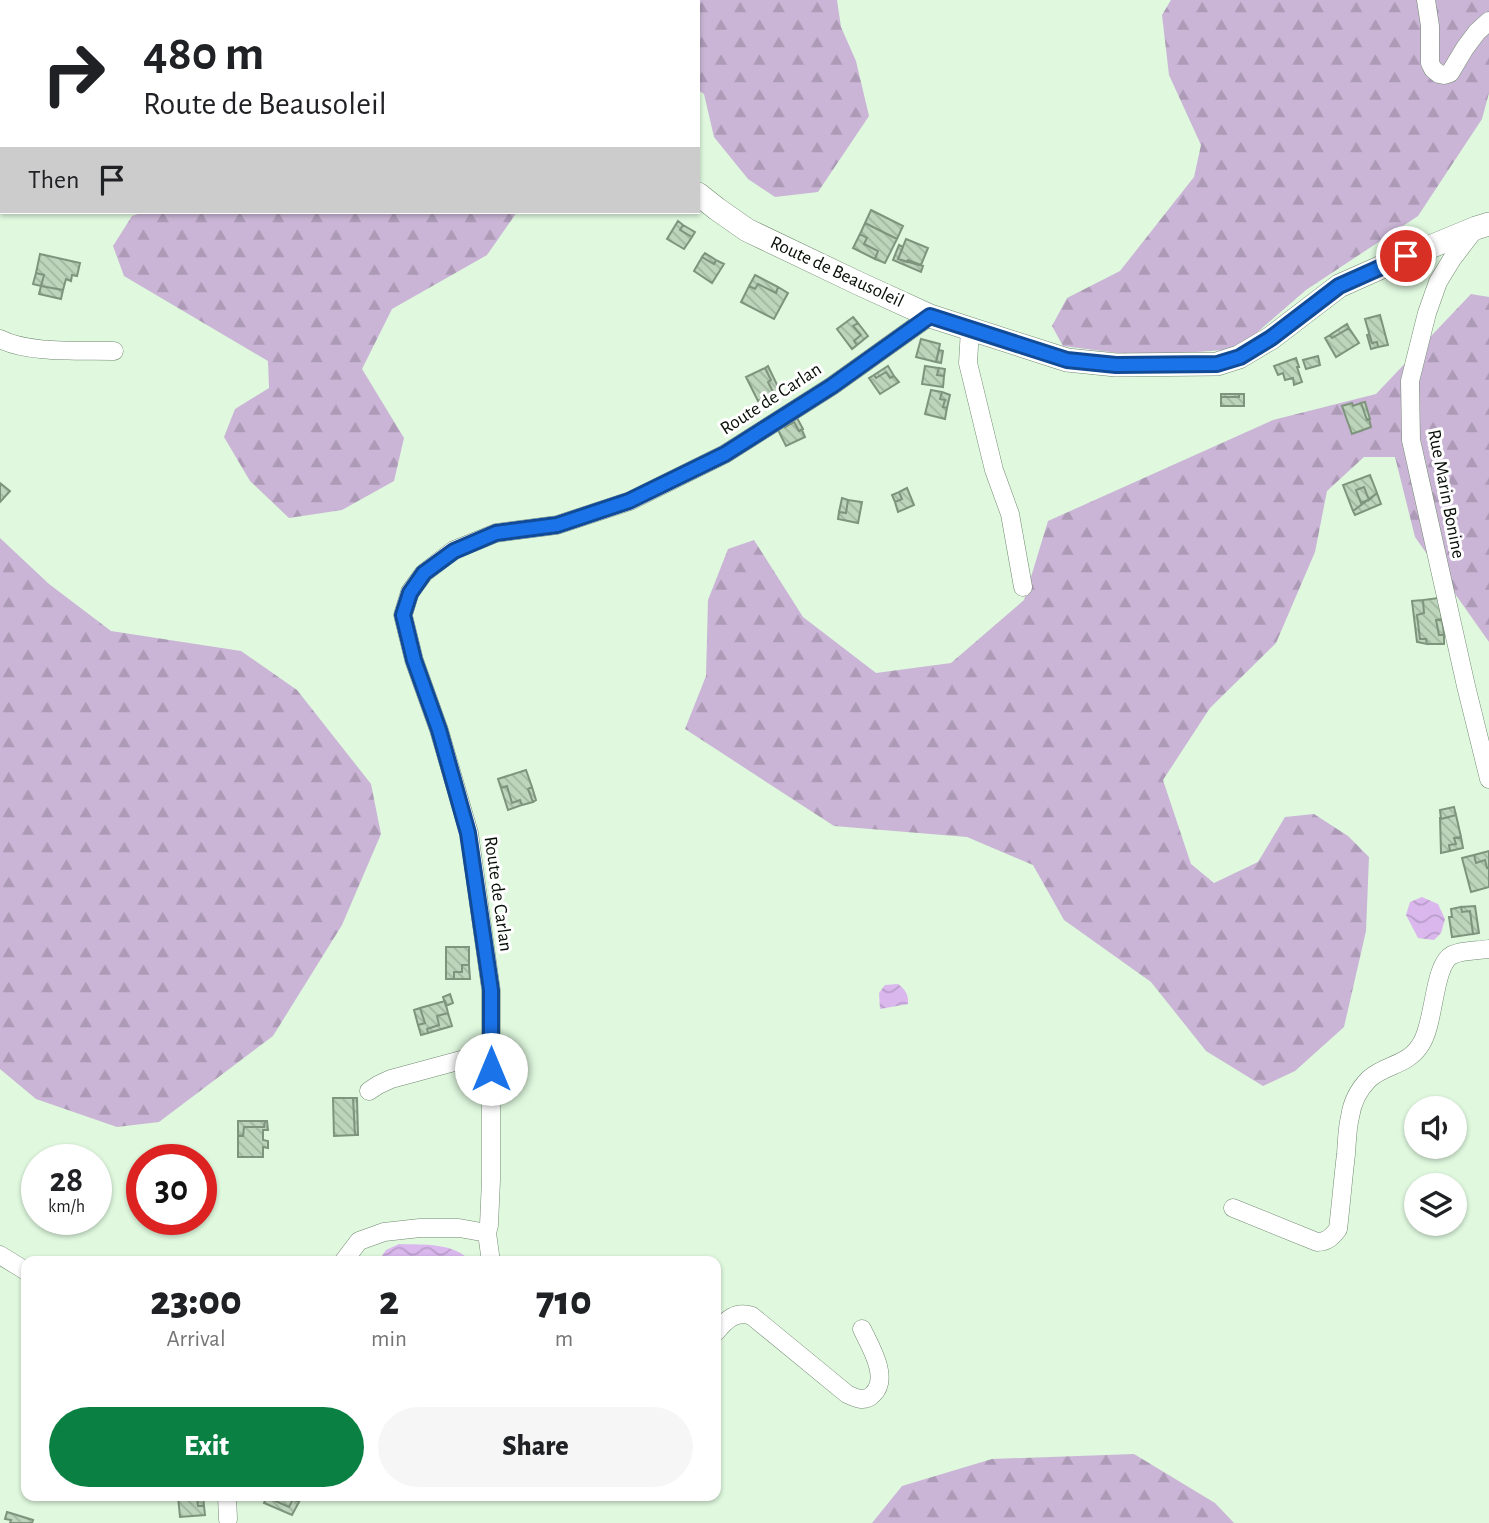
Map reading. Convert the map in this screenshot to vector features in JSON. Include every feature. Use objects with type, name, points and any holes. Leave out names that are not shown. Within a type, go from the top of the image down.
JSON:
[{"type":"street","points":[[1426,0],[1430,26],[1430,63],[1439,74],[1450,73],[1471,40],[1489,21]]},
{"type":"street","name":"Route de Beausoleil","points":[[700,196],[747,230],[930,316],[1067,360],[1116,365],[1217,364],[1240,357],[1271,338],[1339,286],[1482,226]]},
{"type":"street","name":"Rue Marin Bonine","points":[[1482,226],[1452,259],[1438,282],[1427,313],[1410,381],[1411,440],[1489,779]]},
{"type":"street","name":"Route de Carlan","points":[[490,1256],[487,1233],[491,1180],[491,990],[468,833],[439,730],[414,660],[403,615],[410,593],[424,573],[454,551],[496,533],[557,525],[629,501],[725,454],[832,386],[930,316]]},
{"type":"street","points":[[970,329],[968,363],[994,470],[1010,514],[1023,587]]},
{"type":"street","points":[[0,340],[16,346],[49,350],[114,351]]},
{"type":"street","points":[[1233,1208],[1317,1241],[1324,1242],[1333,1236],[1338,1228],[1350,1116],[1358,1094],[1370,1078],[1407,1059],[1421,1045],[1429,1026],[1444,961],[1461,952],[1489,950]]},
{"type":"street","points":[[369,1091],[391,1079],[491,1052]]},
{"type":"street","points":[[348,1256],[359,1241],[384,1232],[459,1228],[487,1233]]},
{"type":"street","points":[[0,1255],[21,1268]]},
{"type":"street","points":[[721,1327],[733,1316],[744,1313],[752,1316],[847,1394],[860,1400],[871,1397],[878,1388],[880,1374],[862,1329]]},
{"type":"street","points":[[227,1501],[228,1520]]},
{"type":"green space","points":[[700,0],[837,0],[841,27],[856,61],[869,116],[818,192],[775,197],[748,179],[714,137],[704,94],[700,91]]},
{"type":"green space","points":[[1171,0],[1489,0],[1489,93],[1482,119],[1418,216],[1306,290],[1238,349],[1141,356],[1063,346],[1052,326],[1067,298],[1120,271],[1194,177],[1201,145],[1169,75],[1162,15]]},
{"type":"green space","points":[[516,214],[487,255],[392,309],[362,369],[404,438],[394,481],[342,510],[289,518],[250,481],[224,437],[235,409],[269,388],[268,361],[124,276],[113,246],[132,216]]},
{"type":"green space","points":[[1471,294],[1489,297],[1489,642],[1415,537],[1395,457],[1364,457],[1327,491],[1315,552],[1276,643],[1210,708],[1163,780],[1191,864],[1214,883],[1258,862],[1285,817],[1314,814],[1348,836],[1369,857],[1366,931],[1344,1027],[1295,1071],[1263,1086],[1206,1051],[1151,982],[1064,920],[1033,865],[967,837],[834,826],[685,729],[706,676],[708,600],[728,549],[754,540],[803,617],[876,673],[951,663],[1024,600],[1048,521],[1273,420],[1376,394]]},
{"type":"green space","points":[[0,538],[49,584],[111,631],[241,651],[297,690],[371,784],[381,834],[342,925],[273,1036],[159,1122],[117,1127],[36,1099],[0,1069]]},
{"type":"green space","points":[[1134,1454],[1215,1503],[1234,1523],[872,1523],[902,1486],[992,1459]]},
{"type":"water","points":[[1422,897],[1438,904],[1445,919],[1441,933],[1434,940],[1418,938],[1406,915],[1410,902]]},
{"type":"water","points":[[898,984],[906,992],[908,1004],[880,1009],[879,993],[885,985]]},
{"type":"water","points":[[399,1244],[428,1245],[448,1248],[464,1256],[382,1256],[386,1250]]},
{"type":"building","points":[[871,210],[903,226],[897,239],[865,223]]},
{"type":"building","points":[[678,221],[683,225],[680,230],[692,237],[684,249],[667,239]]},
{"type":"building","points":[[865,223],[897,239],[885,263],[875,259],[878,251],[864,244],[867,238],[860,234]]},
{"type":"building","points":[[683,225],[695,232],[692,237],[680,230]]},
{"type":"building","points":[[860,234],[867,238],[864,244],[878,251],[875,259],[853,248]]},
{"type":"building","points":[[906,239],[928,248],[921,265],[898,259]]},
{"type":"building","points":[[899,245],[903,247],[898,259],[923,266],[921,272],[893,260]]},
{"type":"building","points":[[705,253],[716,260],[714,264],[702,257]]},
{"type":"building","points":[[40,254],[80,263],[77,276],[72,275],[71,281],[66,279],[63,290],[41,286],[44,275],[36,273]]},
{"type":"building","points":[[702,257],[714,264],[716,260],[724,264],[712,283],[694,271]]},
{"type":"building","points":[[36,273],[44,275],[41,286],[33,284]]},
{"type":"building","points":[[755,275],[778,287],[776,293],[758,284],[755,289],[749,286]]},
{"type":"building","points":[[758,284],[776,293],[778,287],[788,293],[774,319],[741,302],[749,286],[755,289]]},
{"type":"building","points":[[41,286],[63,290],[61,299],[39,294]]},
{"type":"building","points":[[1380,315],[1388,345],[1378,347],[1377,342],[1372,343],[1365,319]]},
{"type":"building","points":[[853,317],[858,323],[853,326],[861,335],[854,341],[857,345],[852,349],[837,329]]},
{"type":"building","points":[[858,323],[868,336],[857,345],[854,341],[861,335],[853,326]]},
{"type":"building","points":[[1347,324],[1349,328],[1332,338],[1330,335]]},
{"type":"building","points":[[1349,328],[1359,343],[1336,357],[1325,338],[1330,335],[1332,338]]},
{"type":"building","points":[[1369,334],[1372,343],[1377,342],[1378,347],[1371,349],[1367,335]]},
{"type":"building","points":[[921,339],[940,344],[936,362],[916,357]]},
{"type":"building","points":[[939,350],[943,351],[941,363],[936,362]]},
{"type":"building","points":[[1318,356],[1320,365],[1306,369],[1303,360]]},
{"type":"building","points":[[1296,358],[1302,382],[1294,385],[1293,378],[1285,380],[1283,373],[1278,375],[1274,366]]},
{"type":"building","points":[[768,366],[780,391],[774,394],[765,368]]},
{"type":"building","points":[[888,366],[894,376],[890,378],[886,372],[876,378],[874,375]]},
{"type":"building","points":[[925,366],[939,368],[937,375],[944,376],[943,387],[922,384]]},
{"type":"building","points":[[765,368],[774,394],[758,401],[746,377]]},
{"type":"building","points":[[939,368],[945,369],[944,376],[937,375]]},
{"type":"building","points":[[886,372],[890,378],[894,376],[899,382],[880,394],[869,378],[874,375],[876,378]]},
{"type":"building","points":[[931,390],[942,392],[940,399],[945,400],[943,407],[947,408],[945,419],[925,414]]},
{"type":"building","points":[[942,392],[950,395],[947,408],[943,407],[945,400],[940,399]]},
{"type":"building","points":[[1221,394],[1239,394],[1239,397],[1221,397]]},
{"type":"building","points":[[1239,394],[1244,394],[1244,406],[1221,406],[1221,397],[1239,397]]},
{"type":"building","points":[[1365,402],[1370,419],[1367,420],[1361,403]]},
{"type":"building","points":[[1352,403],[1353,406],[1361,403],[1371,427],[1352,434],[1342,406]]},
{"type":"building","points":[[796,416],[803,429],[799,431],[794,422],[785,427],[783,423]]},
{"type":"building","points":[[794,422],[805,437],[786,446],[776,426],[783,423],[785,427]]},
{"type":"building","points":[[1370,475],[1377,493],[1369,500],[1364,487],[1356,490],[1361,503],[1368,500],[1353,511],[1343,485]]},
{"type":"building","points":[[0,483],[10,491],[0,502]]},
{"type":"building","points":[[1364,487],[1369,500],[1361,503],[1356,490]]},
{"type":"building","points":[[907,488],[914,505],[898,512],[895,502],[902,499],[899,492]]},
{"type":"building","points":[[899,492],[902,499],[895,502],[892,495]]},
{"type":"building","points":[[1377,493],[1381,504],[1355,515],[1353,511]]},
{"type":"building","points":[[842,498],[848,500],[846,513],[839,512]]},
{"type":"building","points":[[848,500],[862,502],[858,523],[838,519],[839,512],[846,513]]},
{"type":"building","points":[[1438,598],[1442,619],[1436,620],[1439,635],[1444,634],[1444,644],[1427,644],[1426,639],[1420,639],[1417,615],[1424,613],[1423,600]]},
{"type":"building","points":[[1423,600],[1424,613],[1417,615],[1420,639],[1426,639],[1427,644],[1417,642],[1412,601]]},
{"type":"building","points":[[1442,619],[1444,634],[1439,635],[1436,620]]},
{"type":"building","points":[[526,770],[532,787],[528,789],[533,802],[522,805],[520,800],[512,803],[507,786],[501,788],[498,779]]},
{"type":"building","points":[[507,786],[512,803],[520,800],[522,805],[508,810],[501,788]]},
{"type":"building","points":[[532,787],[536,800],[533,802],[528,789]]},
{"type":"building","points":[[1454,807],[1456,815],[1441,819],[1440,810]]},
{"type":"building","points":[[1456,815],[1461,837],[1454,838],[1456,844],[1449,845],[1450,851],[1441,853],[1440,817],[1441,819]]},
{"type":"building","points":[[1461,837],[1463,848],[1450,851],[1449,845],[1456,844],[1454,838]]},
{"type":"building","points":[[1489,851],[1489,868],[1485,860],[1476,863],[1474,855]]},
{"type":"building","points":[[1474,855],[1476,863],[1485,860],[1489,868],[1489,887],[1471,892],[1462,858]]},
{"type":"building","points":[[1475,906],[1479,933],[1473,934],[1470,911],[1462,912],[1461,907]]},
{"type":"building","points":[[1461,907],[1462,912],[1470,911],[1473,934],[1452,937],[1449,917],[1452,917],[1451,909]]},
{"type":"building","points":[[446,947],[469,947],[469,965],[462,965],[462,972],[454,972],[454,979],[446,979]]},
{"type":"building","points":[[462,965],[469,965],[470,979],[454,979],[454,972],[462,972]]},
{"type":"building","points":[[450,994],[453,1003],[446,1006],[443,997]]},
{"type":"building","points":[[445,1001],[448,1013],[437,1016],[439,1025],[427,1029],[428,1033],[421,1035],[418,1025],[425,1023],[420,1008]]},
{"type":"building","points":[[420,1008],[425,1023],[418,1025],[414,1010]]},
{"type":"building","points":[[448,1013],[452,1026],[428,1033],[427,1029],[439,1025],[437,1016]]},
{"type":"building","points":[[333,1098],[353,1098],[355,1135],[334,1136]]},
{"type":"building","points":[[353,1098],[357,1098],[358,1135],[355,1135]]},
{"type":"building","points":[[238,1121],[265,1121],[264,1127],[244,1127],[243,1136],[238,1135]]},
{"type":"building","points":[[265,1121],[268,1130],[263,1130],[263,1140],[268,1141],[268,1148],[263,1147],[263,1157],[238,1157],[238,1135],[243,1136],[244,1127],[264,1127]]},
{"type":"building","points":[[178,1501],[198,1501],[198,1506],[204,1506],[205,1515],[180,1517]]},
{"type":"building","points":[[276,1501],[289,1507],[292,1501],[299,1502],[292,1515],[264,1503]]},
{"type":"building","points":[[276,1501],[292,1501],[289,1507]]},
{"type":"building","points":[[7,1512],[33,1520],[32,1523],[10,1523],[11,1520],[5,1519]]},
{"type":"route","points":[[491,1069],[491,990],[468,833],[439,730],[414,660],[403,615],[410,593],[424,573],[454,551],[496,533],[557,525],[629,501],[725,454],[832,386],[930,316],[1067,360],[1116,365],[1217,364],[1240,357],[1271,338],[1339,286],[1406,256]]}]
